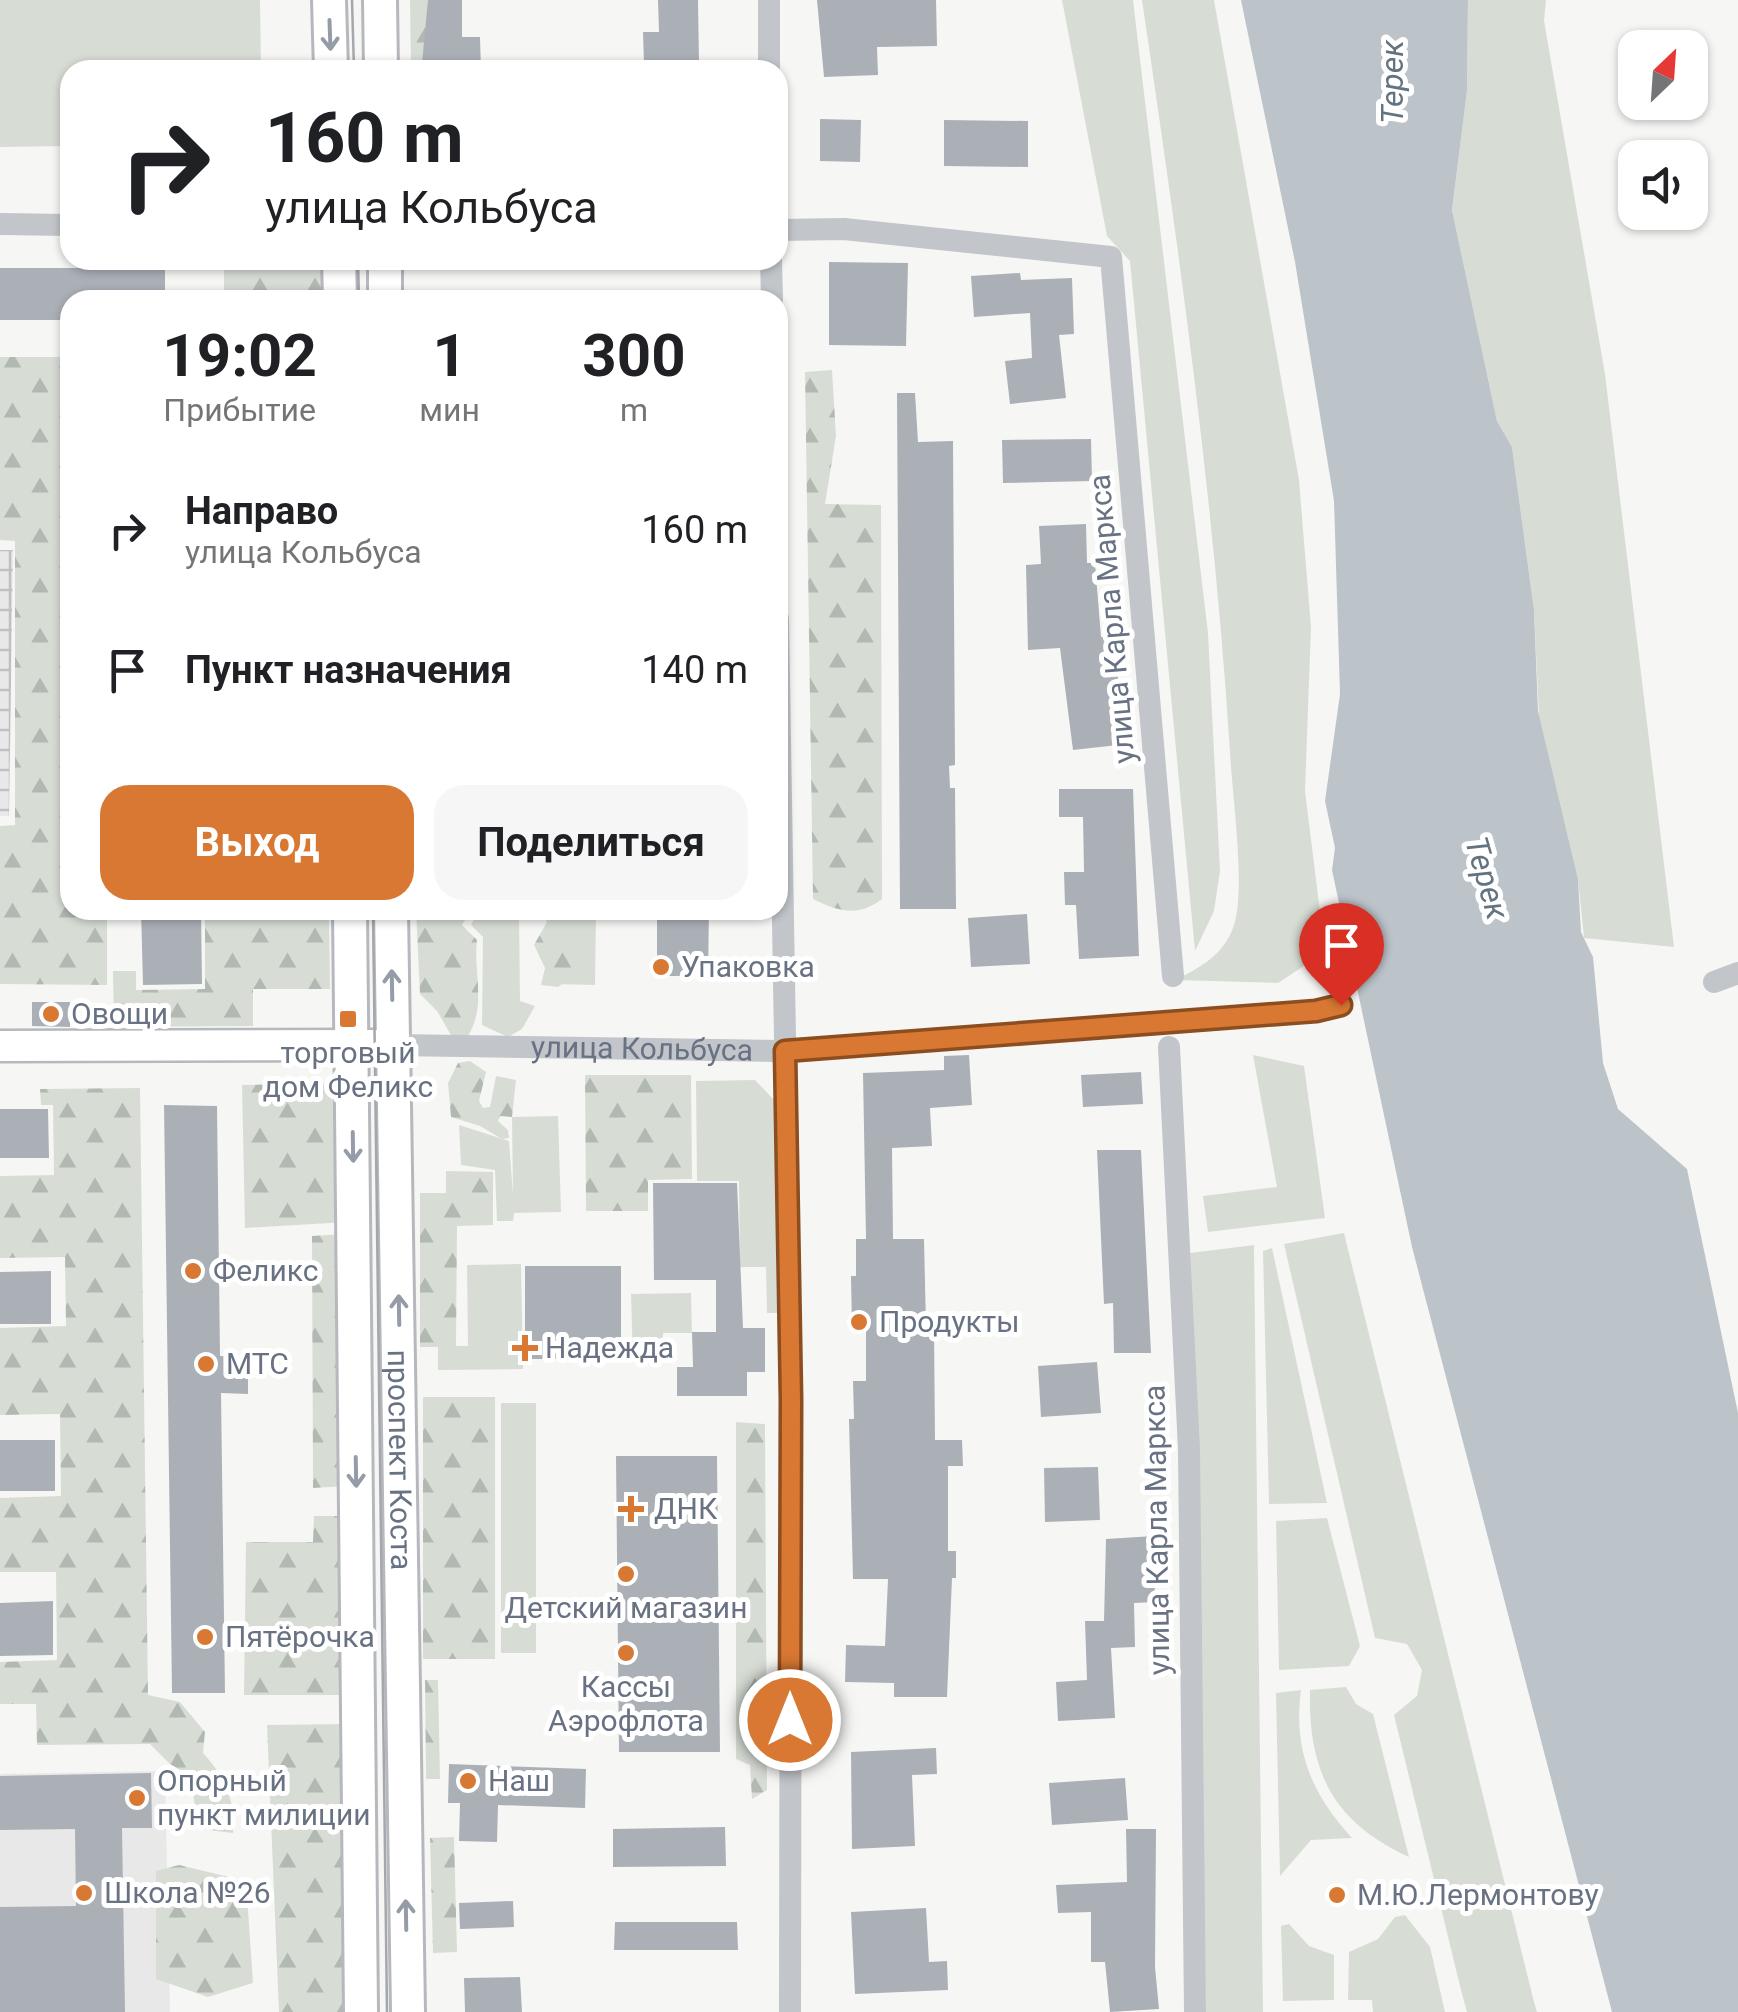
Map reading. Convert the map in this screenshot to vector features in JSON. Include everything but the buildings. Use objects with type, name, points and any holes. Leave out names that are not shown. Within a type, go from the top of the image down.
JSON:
[{"type":"main road","points":[[329,0],[331,60]]},
{"type":"main road","points":[[380,0],[381,60]]},
{"type":"main road","name":"проспект Коста","points":[[350,920],[361,2012]]},
{"type":"main road","name":"проспект Коста","points":[[391,920],[408,2012]]},
{"type":"street","points":[[769,0],[769,60]]},
{"type":"street","points":[[0,224],[60,224]]},
{"type":"street","name":"улица Карла Маркса","points":[[788,230],[844,230],[1111,256],[1173,976]]},
{"type":"street","points":[[783,920],[791,1400],[790,2012]]},
{"type":"street","points":[[1714,982],[1738,973]]},
{"type":"street","name":"улица Кольбуса","points":[[0,1046],[394,1045],[785,1051],[1316,1011],[1341,1005]]},
{"type":"street","name":"улица Карла Маркса","points":[[1168,1047],[1189,1450],[1195,2012]]},
{"type":"shaded area","points":[[0,550],[13,550],[9,816],[0,816]]},
{"type":"shaded area","name":"Школа №26","points":[[165,1771],[170,2012],[0,2012],[0,1774]]},
{"type":"green space","points":[[0,0],[260,0],[261,60],[60,60],[60,146],[0,147]]},
{"type":"green space","points":[[410,0],[447,0],[448,60],[411,60]]},
{"type":"green space","points":[[1062,0],[1133,0],[1208,633],[1220,871],[1214,911],[1195,951],[1130,261],[1107,236]]},
{"type":"green space","points":[[1142,0],[1214,0],[1299,480],[1311,627],[1305,791],[1325,952],[1278,983],[1176,980],[1211,958],[1230,935],[1237,908],[1239,865],[1205,469]]},
{"type":"green space","points":[[1468,0],[1546,0],[1544,21],[1605,374],[1674,947],[1584,938],[1578,879],[1539,717],[1534,610],[1512,447],[1497,421],[1452,210],[1467,91]]},
{"type":"green space","points":[[224,270],[335,270],[335,290],[224,290]]},
{"type":"green space","points":[[0,357],[60,357],[60,920],[107,920],[107,985],[0,984],[0,826],[15,825],[15,541],[0,540]]},
{"type":"green space","points":[[832,370],[836,436],[825,504],[881,505],[882,899],[857,910],[831,907],[813,899],[805,372]]},
{"type":"green space","points":[[205,920],[329,920],[330,989],[253,989],[253,1026],[114,1027],[113,971],[136,971],[136,990],[205,989]]},
{"type":"green space","points":[[416,920],[465,920],[462,925],[477,940],[477,1013],[468,1036],[451,1035],[437,1011],[420,994]]},
{"type":"green space","points":[[474,920],[519,920],[520,1001],[535,1006],[522,1029],[508,1037],[482,1025],[483,937],[471,925]]},
{"type":"green space","points":[[551,920],[596,920],[595,985],[550,984]]},
{"type":"green space","points":[[567,920],[564,932],[578,961],[575,974],[558,987],[541,985],[545,968],[534,945],[547,922]]},
{"type":"green space","points":[[1253,1055],[1304,1066],[1325,1218],[1208,1232],[1203,1196],[1277,1187]]},
{"type":"green space","points":[[470,1061],[486,1072],[479,1101],[483,1108],[490,1107],[496,1076],[516,1080],[512,1117],[500,1116],[498,1121],[508,1130],[509,1138],[502,1139],[480,1126],[451,1117],[448,1083],[458,1063]]},
{"type":"green space","points":[[585,1075],[691,1075],[692,1179],[648,1180],[648,1211],[586,1211]]},
{"type":"green space","points":[[755,1080],[775,1101],[777,1313],[767,1313],[766,1267],[740,1267],[739,1181],[697,1181],[696,1081]]},
{"type":"green space","points":[[344,1083],[347,1222],[245,1228],[242,1085]]},
{"type":"green space","points":[[140,1088],[148,1695],[180,1702],[205,1732],[203,1753],[227,1790],[233,1833],[199,1829],[190,1776],[170,1764],[150,1744],[37,1745],[36,1704],[0,1704],[0,1662],[57,1660],[56,1572],[0,1572],[0,1498],[61,1496],[60,1414],[0,1415],[0,1328],[66,1326],[65,1257],[0,1258],[0,1176],[54,1175],[53,1105],[41,1105],[40,1089]]},
{"type":"green space","points":[[558,1116],[561,1212],[514,1213],[513,1221],[497,1221],[495,1170],[461,1165],[459,1125],[509,1141],[513,1195],[512,1117]]},
{"type":"green space","points":[[446,1171],[493,1172],[493,1225],[457,1226],[456,1347],[420,1347],[420,1193],[446,1193]]},
{"type":"green space","points":[[1344,1233],[1537,2012],[1467,2012],[1461,1990],[1394,1715],[1417,1696],[1422,1670],[1407,1644],[1375,1638],[1284,1244]]},
{"type":"green space","points":[[343,1234],[347,1486],[313,1488],[312,1236]]},
{"type":"green space","points":[[1254,1245],[1263,2012],[1206,2012],[1190,1253]]},
{"type":"green space","points":[[1272,1248],[1327,1503],[1269,1504],[1263,1251]]},
{"type":"green space","points":[[521,1264],[523,1369],[438,1370],[438,1346],[468,1346],[467,1265]]},
{"type":"green space","points":[[691,1293],[692,1333],[663,1333],[663,1362],[633,1363],[631,1294]]},
{"type":"green space","points":[[423,1397],[495,1397],[495,1659],[423,1659]]},
{"type":"green space","points":[[501,1403],[536,1403],[536,1653],[501,1653]]},
{"type":"green space","points":[[736,1422],[765,1424],[767,1790],[752,1799],[750,1765],[736,1759]]},
{"type":"green space","points":[[314,1516],[347,1516],[347,1695],[244,1695],[246,1542],[313,1542]]},
{"type":"green space","points":[[1327,1518],[1360,1646],[1349,1666],[1279,1670],[1276,1521]]},
{"type":"green space","points":[[425,1680],[438,1680],[440,1779],[426,1779]]},
{"type":"green space","points":[[1346,1687],[1356,1704],[1373,1714],[1409,1857],[1361,1828],[1330,1791],[1320,1770],[1310,1690]]},
{"type":"green space","points":[[1301,1690],[1300,1733],[1308,1770],[1326,1805],[1352,1838],[1311,1840],[1280,1876],[1276,1693]]},
{"type":"green space","points":[[349,1724],[346,2012],[279,2012],[267,1725]]},
{"type":"green space","points":[[454,1837],[457,1952],[433,1953],[430,1838]]},
{"type":"green space","points":[[179,1865],[246,1881],[253,1983],[208,1997],[156,1979],[156,1871]]},
{"type":"green space","points":[[1405,1915],[1430,1947],[1445,2012],[1373,2012],[1372,2000],[1348,2000],[1349,1952],[1378,1939],[1395,1917]]},
{"type":"green space","points":[[1289,1924],[1309,1946],[1334,1955],[1334,2000],[1283,2001],[1281,1926]]},
{"type":"water","name":"Терек","points":[[1241,0],[1468,0],[1467,91],[1452,210],[1497,421],[1512,447],[1534,610],[1538,711],[1578,879],[1581,932],[1593,957],[1603,1063],[1618,1109],[1687,1169],[1738,1413],[1738,2012],[1612,2012],[1412,1247],[1332,870],[1335,848],[1325,801],[1340,694],[1334,501],[1295,262]]},
{"type":"tram line","points":[[352,0],[354,60]]},
{"type":"tram line","points":[[358,270],[359,290]]},
{"type":"tram line","points":[[373,920],[387,2012]]},
{"type":"place","name":"Упаковка","points":[[661,967]]},
{"type":"place","name":"Овощи","points":[[51,1014]]},
{"type":"place","name":"торговый дом Феликс","points":[[348,1019]]},
{"type":"place","name":"Феликс","points":[[193,1271]]},
{"type":"place","name":"Продукты","points":[[859,1322]]},
{"type":"place","name":"Надежда","points":[[525,1348]]},
{"type":"place","name":"МТС","points":[[206,1364]]},
{"type":"place","name":"ДНК","points":[[631,1509]]},
{"type":"place","name":"Детский магазин","points":[[626,1574]]},
{"type":"place","name":"Пятёрочка","points":[[205,1637]]},
{"type":"place","name":"Кассы Аэрофлота","points":[[626,1653]]},
{"type":"place","name":"Наш","points":[[468,1781]]},
{"type":"place","name":"Опорный пункт милиции","points":[[137,1798]]},
{"type":"place","name":"Школа №26","points":[[84,1893]]},
{"type":"place","name":"М.Ю.Лермонтову","points":[[1337,1895]]},
{"type":"route","points":[[790,1720],[791,1400],[785,1051],[1316,1011],[1341,1005]]}]
